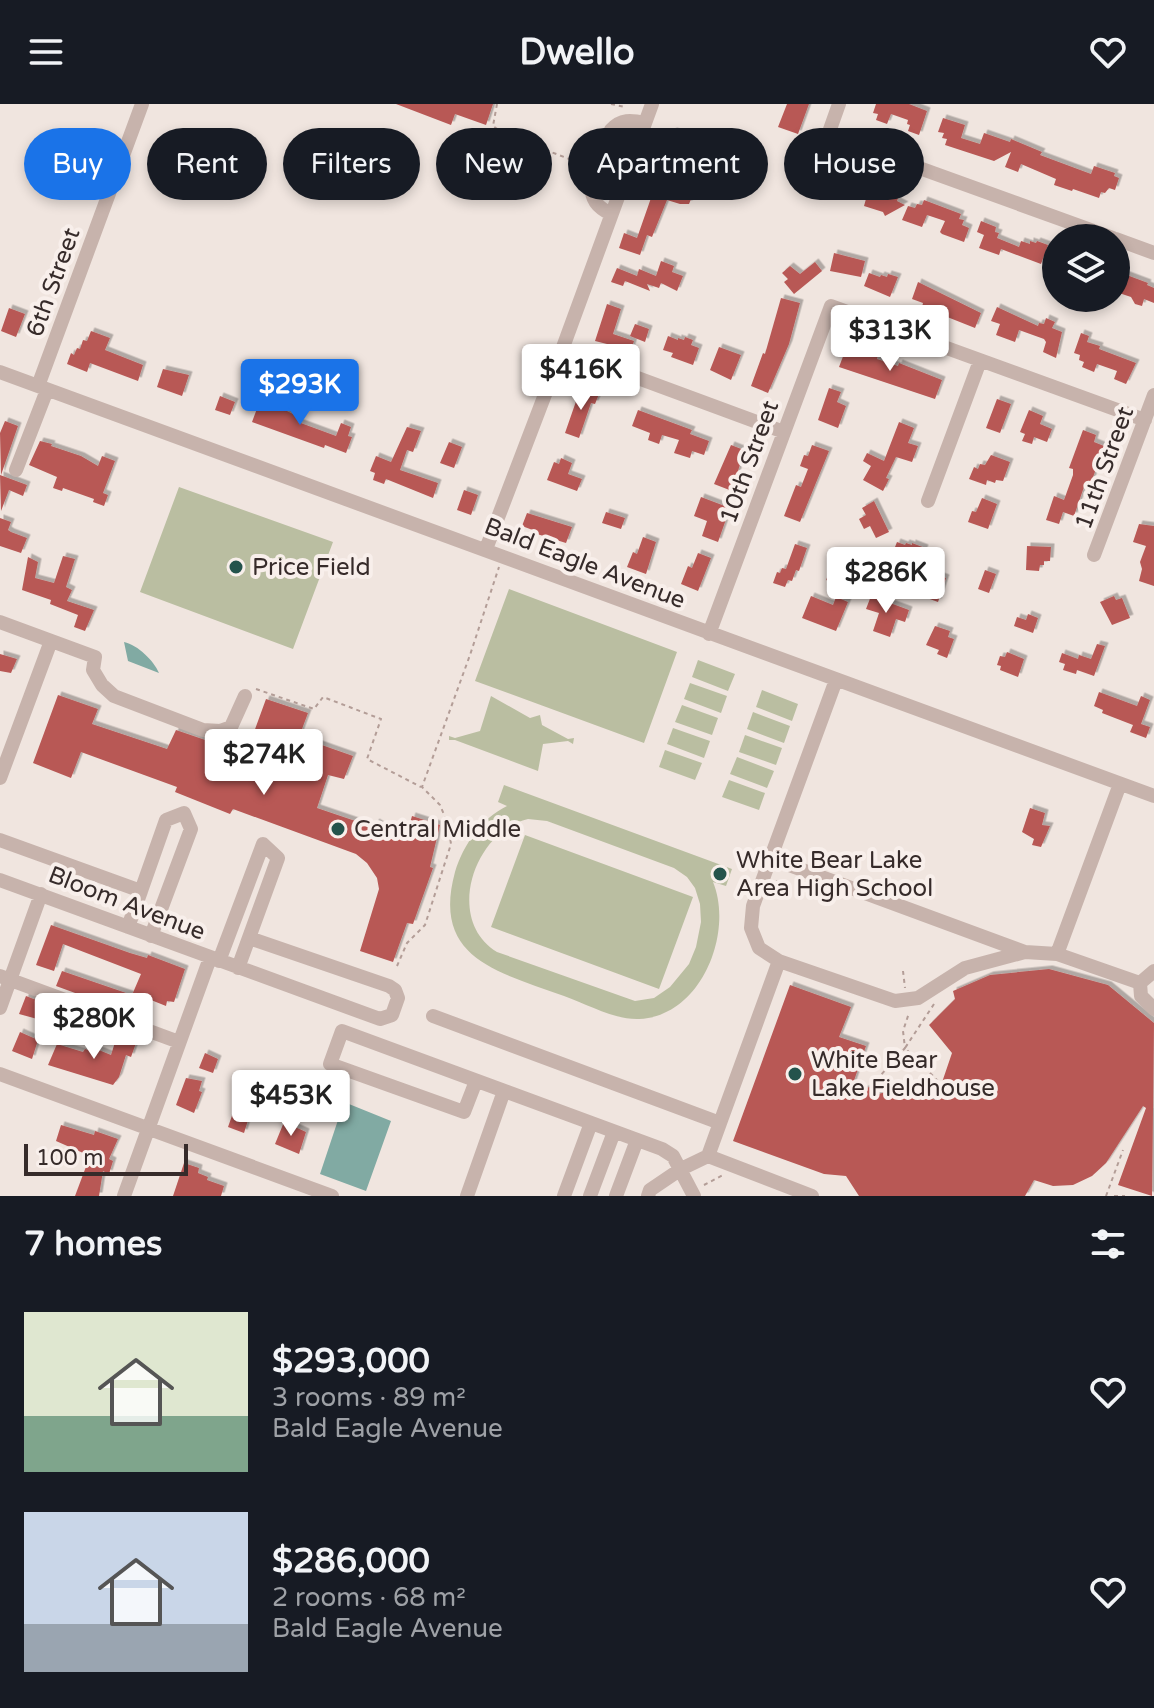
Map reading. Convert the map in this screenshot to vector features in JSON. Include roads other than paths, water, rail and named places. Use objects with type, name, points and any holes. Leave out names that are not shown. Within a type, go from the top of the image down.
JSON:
[{"type":"street","name":"6th Street","points":[[16,470],[142,104]]},
{"type":"street","points":[[486,549],[652,104]]},
{"type":"street","points":[[839,104],[828,135],[1073,224]]},
{"type":"street","points":[[611,214],[598,207],[591,192],[591,183],[611,130],[617,123],[630,120],[645,123]]},
{"type":"street","points":[[1130,245],[1154,253]]},
{"type":"street","name":"10th Street","points":[[709,634],[831,306],[980,361]]},
{"type":"street","points":[[562,350],[784,432]]},
{"type":"street","points":[[928,501],[980,361],[1145,420]]},
{"type":"street","name":"Bald Eagle Avenue","points":[[0,372],[1154,796]]},
{"type":"street","name":"11th Street","points":[[1094,555],[1154,395]]},
{"type":"street","points":[[0,622],[95,657],[93,670],[102,685],[114,696],[203,730],[220,731],[231,727],[246,691]]},
{"type":"street","points":[[0,778],[51,641]]},
{"type":"street","points":[[836,680],[753,906],[751,928],[759,948],[779,961],[895,1001],[918,998],[965,968],[1025,952],[1057,954],[1140,983]]},
{"type":"street","points":[[1057,954],[1120,784]]},
{"type":"street","points":[[128,927],[166,820],[184,813],[191,829],[151,936]]},
{"type":"street","points":[[0,840],[141,891]]},
{"type":"street","points":[[124,1196],[179,1042],[263,844],[278,858],[238,968]]},
{"type":"street","points":[[770,858],[1025,952]]},
{"type":"street","name":"Bloom Avenue","points":[[0,880],[380,1019],[392,1015],[398,998],[389,986],[249,938]]},
{"type":"street","points":[[0,1008],[5,978],[41,894]]},
{"type":"street","points":[[980,935],[990,960]]},
{"type":"street","points":[[648,1196],[650,1190],[681,1169],[708,1156],[779,961]]},
{"type":"street","points":[[1153,969],[1140,983],[1141,996],[1154,1009]]},
{"type":"street","points":[[5,978],[179,1042]]},
{"type":"street","points":[[433,1016],[720,1123]]},
{"type":"street","points":[[476,1081],[464,1112],[330,1064],[342,1031],[637,1140],[673,1156],[698,1191]]},
{"type":"street","points":[[0,1074],[332,1196]]},
{"type":"street","points":[[467,1196],[504,1091]]},
{"type":"street","points":[[564,1196],[591,1123]]},
{"type":"street","points":[[590,1196],[614,1132]]},
{"type":"street","points":[[616,1196],[637,1140]]},
{"type":"street","points":[[708,1156],[812,1196]]},
{"type":"water","points":[[124,642],[145,654],[159,673],[128,661]]},
{"type":"water","points":[[344,1102],[391,1121],[366,1191],[320,1174]]},
{"type":"place","name":"Price Field","points":[[236,567]]},
{"type":"place","name":"Central Middle","points":[[338,829]]},
{"type":"place","name":"White Bear Lake Area High School","points":[[720,874]]},
{"type":"place","name":"White Bear Lake Fieldhouse","points":[[795,1074]]}]
